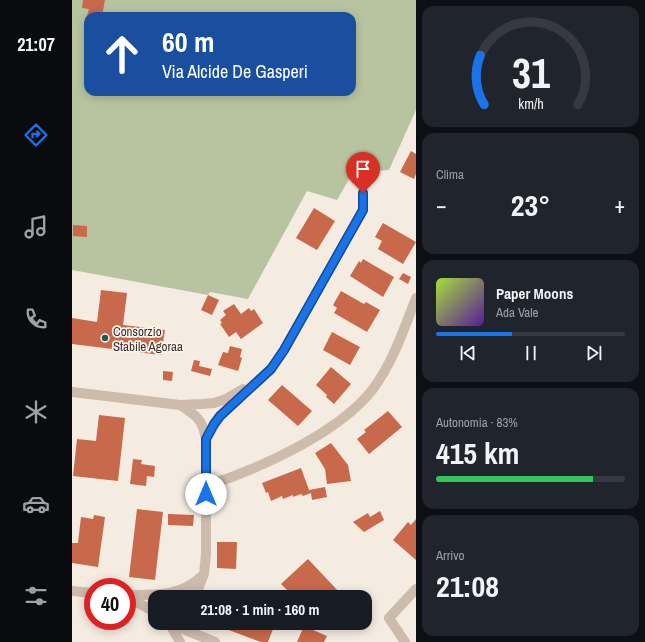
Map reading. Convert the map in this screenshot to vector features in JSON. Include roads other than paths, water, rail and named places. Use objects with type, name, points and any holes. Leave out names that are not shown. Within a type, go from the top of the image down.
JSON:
[{"type":"street","points":[[206,439],[220,416],[271,369],[284,350],[363,210],[363,193]]},
{"type":"street","points":[[206,486],[232,478],[284,454],[341,419],[359,404],[373,389],[387,367],[416,298]]},
{"type":"street","points":[[72,392],[180,405],[214,403],[226,399],[257,381]]},
{"type":"street","points":[[180,405],[200,419],[204,427],[206,439],[206,554],[204,574],[198,590]]},
{"type":"street","points":[[136,596],[160,595],[184,590],[196,582],[204,574]]},
{"type":"street","points":[[405,642],[389,618],[416,589]]},
{"type":"street","points":[[72,591],[84,592]]},
{"type":"street","points":[[136,601],[148,608]]},
{"type":"street","points":[[174,630],[182,642]]},
{"type":"street","points":[[182,642],[184,630]]},
{"type":"street","points":[[192,630],[215,642]]},
{"type":"place","name":"Consorzio Stabile Agoraa","points":[[105,338]]}]
